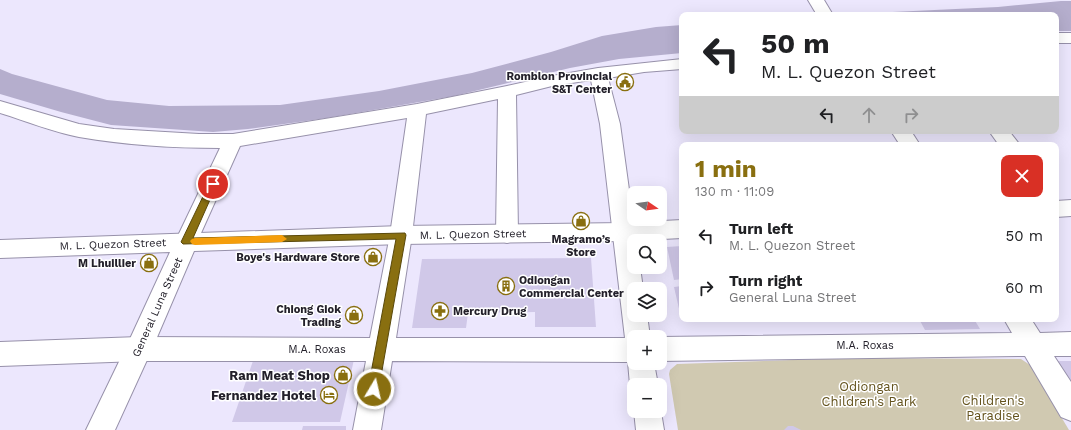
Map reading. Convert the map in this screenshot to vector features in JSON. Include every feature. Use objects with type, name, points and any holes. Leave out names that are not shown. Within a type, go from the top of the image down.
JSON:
[{"type":"street","points":[[0,107],[78,130],[114,135],[199,141],[233,141],[417,110],[507,92],[552,81],[598,73],[679,64]]},
{"type":"street","points":[[598,73],[610,124],[630,282]]},
{"type":"street","points":[[507,92],[507,234]]},
{"type":"street","points":[[367,430],[401,235],[417,110]]},
{"type":"street","points":[[1001,134],[1008,142]]},
{"type":"street","name":"General Luna Street","points":[[100,430],[139,349],[186,242],[233,141]]},
{"type":"street","name":"M. L. Quezon Street","points":[[2,251],[186,242],[401,235],[624,232],[679,229]]},
{"type":"street","points":[[1019,322],[1071,407]]},
{"type":"street","name":"M.A. Roxas","points":[[667,349],[1071,344]]},
{"type":"street","name":"M.A. Roxas","points":[[0,354],[139,349],[381,348],[627,350]]},
{"type":"street","points":[[649,418],[650,430]]},
{"type":"green space","name":"Odiongan Children's Park","points":[[853,358],[1021,359],[1030,365],[1069,430],[678,430],[669,374],[670,370],[677,364]]},
{"type":"shaded area","points":[[1071,1],[1071,31],[1059,31],[1059,12],[892,12],[998,7]]},
{"type":"shaded area","points":[[679,25],[679,53],[619,59],[570,68],[454,96],[327,118],[248,129],[213,132],[111,125],[0,94],[0,69],[12,74],[107,100],[169,106],[280,105],[379,91],[472,73],[551,52],[602,36],[656,27]]},
{"type":"building","points":[[679,246],[679,279],[674,280],[667,247]]},
{"type":"building","name":"Odiongan Commercial Center","points":[[591,258],[596,327],[535,327],[535,312],[468,313],[466,328],[412,328],[422,259]]},
{"type":"building","points":[[679,286],[679,309],[674,287]]},
{"type":"building","points":[[921,322],[976,322],[980,329],[925,330]]},
{"type":"building","points":[[255,355],[355,355],[340,422],[232,422]]},
{"type":"building","points":[[1054,361],[1071,361],[1071,387]]},
{"type":"building","points":[[303,426],[346,426],[346,430],[302,430]]},
{"type":"building","points":[[788,426],[793,426],[801,430],[784,430]]},
{"type":"slow traffic","points":[[195,241],[282,239]]},
{"type":"place","name":"Romblon Provincial S&T Center","points":[[625,82]]},
{"type":"place","name":"Magramo’s Store","points":[[581,221]]},
{"type":"place","name":"Boye's Hardware Store","points":[[373,257]]},
{"type":"place","name":"M Lhuillier","points":[[149,263]]},
{"type":"place","name":"Odiongan Commercial Center","points":[[506,286]]},
{"type":"place","name":"Mercury Drug","points":[[440,311]]},
{"type":"place","name":"Chiong Giok Trading","points":[[354,315]]},
{"type":"place","name":"Ram Meat Shop","points":[[343,375]]},
{"type":"place","name":"Fernandez Hotel","points":[[329,395]]},
{"type":"route","points":[[213,184],[186,242],[401,235],[374,389]]},
{"type":"park label","name":"Children's Paradise","points":[[993,408]]}]
